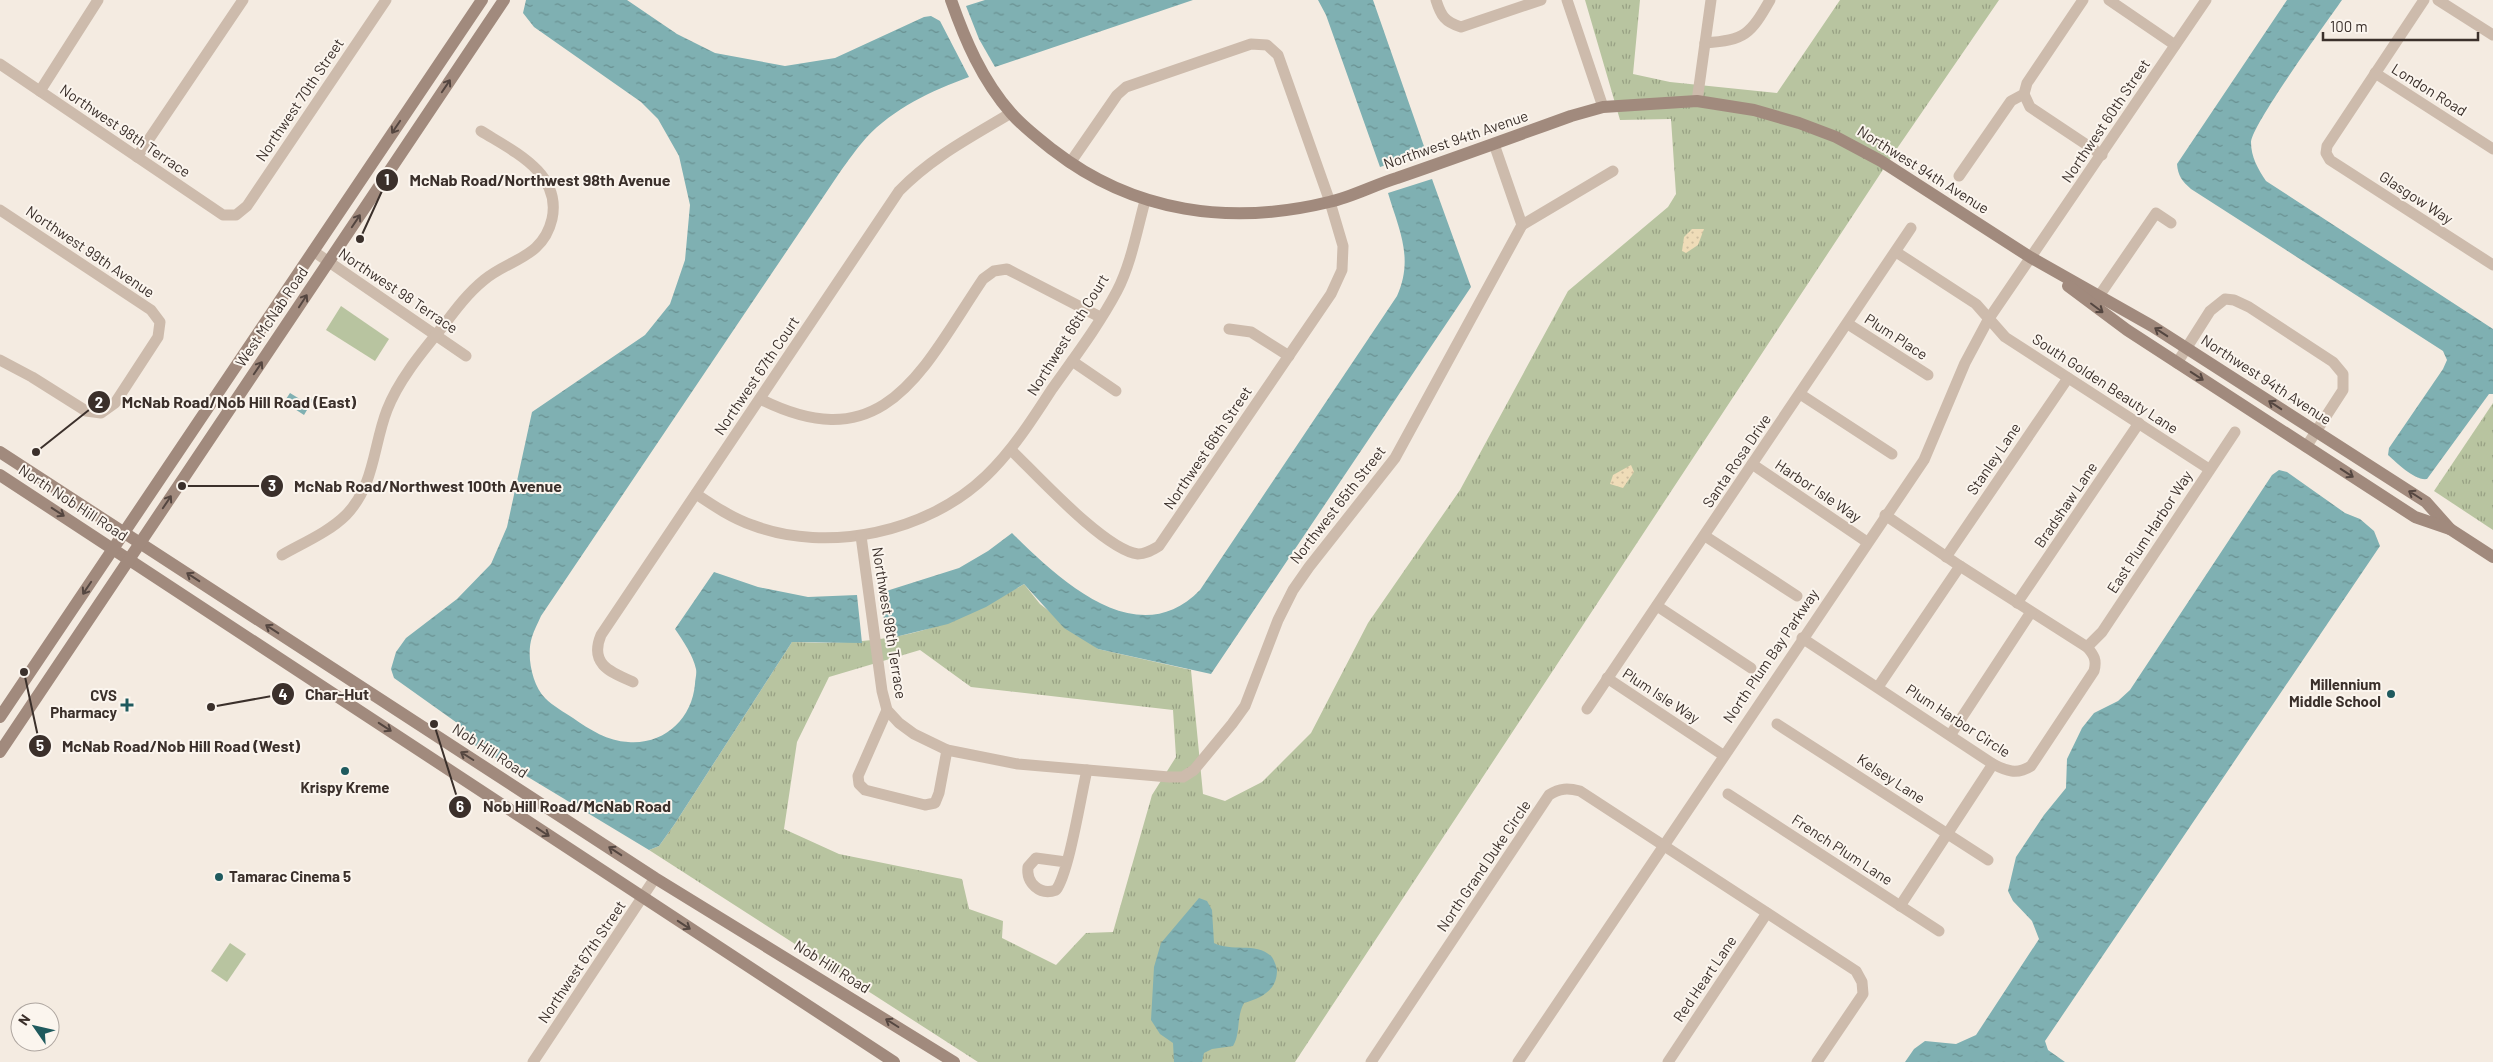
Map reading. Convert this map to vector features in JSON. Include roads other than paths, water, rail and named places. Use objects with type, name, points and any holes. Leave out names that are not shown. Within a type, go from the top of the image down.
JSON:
[{"type":"main road","name":"West McNab Road","points":[[0,717],[482,0]]},
{"type":"main road","name":"West McNab Road","points":[[0,752],[504,0]]},
{"type":"main road","name":"Northwest 94th Avenue","points":[[951,0],[966,43],[986,78],[1011,113],[1070,163],[1107,185],[1145,201],[1182,209],[1219,213],[1288,210],[1330,202],[1571,116],[1603,107],[1697,101],[1754,110],[1799,123],[1836,137],[1881,161],[2030,257],[2186,348],[2426,502],[2450,529]]},
{"type":"main road","name":"Northwest 94th Avenue","points":[[2030,257],[2127,330],[2177,363],[2415,517],[2450,529],[2493,557]]},
{"type":"main road","name":"North Nob Hill Road","points":[[0,452],[139,542]]},
{"type":"main road","name":"North Nob Hill Road","points":[[0,475],[129,558]]},
{"type":"main road","name":"Nob Hill Road","points":[[139,542],[656,878],[954,1062]]},
{"type":"main road","points":[[129,558],[894,1062]]},
{"type":"street","points":[[40,91],[98,0]]},
{"type":"street","points":[[137,157],[243,0]]},
{"type":"street","name":"Northwest 70th Street","points":[[236,214],[247,206],[386,0]]},
{"type":"street","points":[[1436,0],[1442,16],[1449,23],[1462,27],[1541,0]]},
{"type":"street","points":[[1566,0],[1603,107]]},
{"type":"street","points":[[1697,101],[1711,0]]},
{"type":"street","points":[[1705,43],[1730,41],[1744,35],[1757,22],[1770,0]]},
{"type":"street","points":[[2083,0],[2027,83],[2024,94],[2030,107],[2102,155]]},
{"type":"street","points":[[2109,0],[2175,46]]},
{"type":"street","name":"Northwest 60th Street","points":[[2030,257],[2102,155],[2206,0]]},
{"type":"street","points":[[2375,73],[2424,0]]},
{"type":"street","points":[[2438,0],[2493,35]]},
{"type":"street","name":"Northwest 66th Street","points":[[1011,450],[1102,535],[1120,547],[1137,554],[1147,553],[1159,546],[1331,294],[1342,270],[1342,246],[1330,202],[1278,55],[1267,45],[1251,44],[1126,87],[1117,95],[1070,163]]},
{"type":"street","name":"Northwest 98th Terrace","points":[[0,64],[223,215],[236,214]]},
{"type":"street","name":"London Road","points":[[2375,73],[2493,148]]},
{"type":"street","name":"Glasgow Way","points":[[2375,73],[2327,146],[2326,153],[2330,160],[2493,265]]},
{"type":"street","points":[[1959,176],[2011,101],[2024,94]]},
{"type":"street","name":"Northwest 67th Court","points":[[632,682],[612,673],[604,667],[597,655],[596,646],[601,635],[900,191],[920,170],[939,156],[1011,113]]},
{"type":"street","points":[[282,556],[346,515],[358,499],[374,461],[380,430],[397,388],[466,297],[485,279],[526,257],[542,240],[552,219],[552,197],[546,180],[529,162],[481,131]]},
{"type":"street","points":[[1494,144],[1522,225],[1613,171]]},
{"type":"street","name":"Northwest 66th Court","points":[[696,494],[726,514],[754,526],[785,533],[823,538],[861,536],[923,518],[953,502],[984,478],[1011,450],[1117,291],[1126,269],[1145,201]]},
{"type":"street","name":"Northwest 99th Avenue","points":[[0,210],[151,310],[160,322],[158,337],[115,403],[101,413],[86,411],[32,377],[0,360]]},
{"type":"street","points":[[2099,296],[2156,213],[2171,223]]},
{"type":"street","name":"Northwest 65th Street","points":[[1086,770],[1169,777],[1183,776],[1194,770],[1232,724],[1254,686],[1270,638],[1293,590],[1395,458],[1522,225]]},
{"type":"street","name":"Santa Rosa Drive","points":[[1587,709],[1911,228]]},
{"type":"street","name":"Northwest 98 Terrace","points":[[313,251],[466,356]]},
{"type":"street","name":"South Golden Beauty Lane","points":[[1896,252],[1976,304],[1988,320],[2005,337],[2209,469]]},
{"type":"street","name":"North Plum Bay Parkway","points":[[1518,1062],[1866,542],[1924,460],[1965,364],[1988,320],[2030,257]]},
{"type":"street","points":[[760,399],[785,411],[828,420],[854,418],[879,408],[905,390],[924,367],[983,279],[994,271],[1007,270],[1100,317]]},
{"type":"street","points":[[2177,363],[2210,311],[2225,299],[2234,300],[2266,318],[2333,362],[2343,374],[2343,390],[2306,446]]},
{"type":"street","name":"Plum Place","points":[[1848,324],[1928,376]]},
{"type":"street","points":[[1228,329],[1251,332],[1289,356]]},
{"type":"street","points":[[1072,361],[1116,391]]},
{"type":"street","name":"Stanley Lane","points":[[1946,557],[2068,378]]},
{"type":"street","points":[[1800,394],[1892,454]]},
{"type":"street","name":"Bradshaw Lane","points":[[2017,603],[2139,423]]},
{"type":"street","name":"East Plum Harbor Way","points":[[2087,647],[2102,632],[2235,432]]},
{"type":"street","name":"Harbor Isle Way","points":[[1752,464],[1866,542]]},
{"type":"street","points":[[1885,515],[1946,557],[2087,647]]},
{"type":"street","name":"Northwest 98th Terrace","points":[[861,536],[882,691],[887,710],[899,723],[914,734],[947,750],[1018,764],[1086,770]]},
{"type":"street","points":[[1705,536],[1797,596]]},
{"type":"street","points":[[1878,687],[1960,566]]},
{"type":"street","points":[[1657,606],[1751,668]]},
{"type":"street","points":[[1951,734],[2031,612]]},
{"type":"street","name":"Plum Harbor Circle","points":[[1802,638],[1951,734],[1993,764],[2006,771],[2015,772],[2024,771],[2031,766],[2094,671],[2096,664],[2095,656],[2087,647]]},
{"type":"street","name":"Plum Isle Way","points":[[1607,678],[1723,755]]},
{"type":"street","points":[[887,710],[858,776],[859,784],[865,790],[926,805],[935,803],[939,793],[947,750]]},
{"type":"street","name":"Kelsey Lane","points":[[1777,724],[1988,860]]},
{"type":"street","points":[[1900,906],[1993,764]]},
{"type":"street","points":[[1066,862],[1086,770]]},
{"type":"street","name":"North Grand Duke Circle","points":[[1370,1062],[1550,796],[1559,789],[1580,791],[1663,844]]},
{"type":"street","name":"French Plum Lane","points":[[1728,794],[1939,932]]},
{"type":"street","points":[[1663,844],[1856,971],[1862,982],[1863,994],[1817,1062]]},
{"type":"street","name":"Northwest 67th Street","points":[[533,1062],[656,878]]},
{"type":"street","name":"Red Heart Lane","points":[[1668,1062],[1767,913]]},
{"type":"water","points":[[526,0],[627,0],[677,34],[715,53],[785,66],[835,58],[924,17],[931,16],[940,21],[969,77],[941,88],[901,109],[877,127],[859,146],[541,616],[534,632],[530,644],[531,669],[537,686],[545,698],[551,704],[599,734],[613,740],[641,742],[664,734],[674,727],[682,719],[693,697],[696,675],[695,664],[675,629],[714,572],[758,587],[808,597],[857,595],[862,643],[792,642],[674,825],[659,846],[649,850],[468,741],[460,725],[394,678],[391,669],[396,652],[406,638],[457,599],[491,564],[507,527],[532,412],[645,335],[670,304],[685,260],[690,205],[679,156],[658,119],[641,102],[534,27],[523,13]]},
{"type":"water","points":[[985,0],[1193,0],[995,67],[979,39],[966,6]]},
{"type":"water","points":[[1318,0],[1373,0],[1426,152],[1380,167],[1326,15]]},
{"type":"water","points":[[2287,0],[2342,0],[2276,95],[2255,131],[2251,142],[2252,153],[2266,181],[2493,329],[2493,394],[2489,394],[2427,479],[2422,479],[2412,474],[2388,455],[2389,448],[2443,369],[2447,360],[2443,351],[2191,189],[2178,172],[2177,164]]},
{"type":"water","points":[[1432,179],[1471,287],[1211,674],[1098,649],[1064,628],[1024,584],[986,607],[948,624],[887,639],[880,593],[959,568],[988,551],[1012,533],[1052,570],[1075,588],[1100,603],[1125,612],[1151,615],[1176,608],[1200,590],[1397,296],[1402,282],[1405,256],[1388,193]]},
{"type":"water","points":[[290,393],[303,401],[307,396],[313,400],[304,415],[284,402]]},
{"type":"water","points":[[2279,470],[2287,472],[2345,513],[2360,519],[2374,531],[2380,546],[2045,1041],[2048,1050],[2065,1062],[1905,1062],[1914,1049],[1925,1041],[1956,1044],[1976,1035],[2039,939],[2032,921],[2013,901],[2008,891],[2016,857],[2044,815],[2066,788],[2067,759],[2082,728],[2094,713],[2118,701],[2130,690],[2272,475]]},
{"type":"water","points":[[1199,898],[1207,901],[1212,910],[1214,943],[1220,946],[1251,948],[1265,952],[1274,961],[1277,970],[1276,977],[1267,992],[1256,999],[1244,1003],[1233,1046],[1212,1049],[1204,1053],[1202,1062],[1174,1062],[1173,1043],[1160,1034],[1151,1020],[1154,967],[1161,943]]},
{"type":"place","name":"McNab Road/Northwest 98th Avenue","points":[[360,239]]},
{"type":"place","name":"McNab Road/Nob Hill Road (East)","points":[[36,452]]},
{"type":"place","name":"McNab Road/Northwest 100th Avenue","points":[[182,486]]},
{"type":"place","name":"McNab Road/Nob Hill Road (West)","points":[[24,672]]},
{"type":"place","name":"Millennium Middle School","points":[[2391,694]]},
{"type":"place","name":"CVS Pharmacy","points":[[127,705]]},
{"type":"place","name":"Char-Hut","points":[[211,707]]},
{"type":"place","name":"Nob Hill Road/McNab Road","points":[[434,724]]},
{"type":"place","name":"Krispy Kreme","points":[[345,771]]},
{"type":"place","name":"Tamarac Cinema 5","points":[[219,877]]}]
